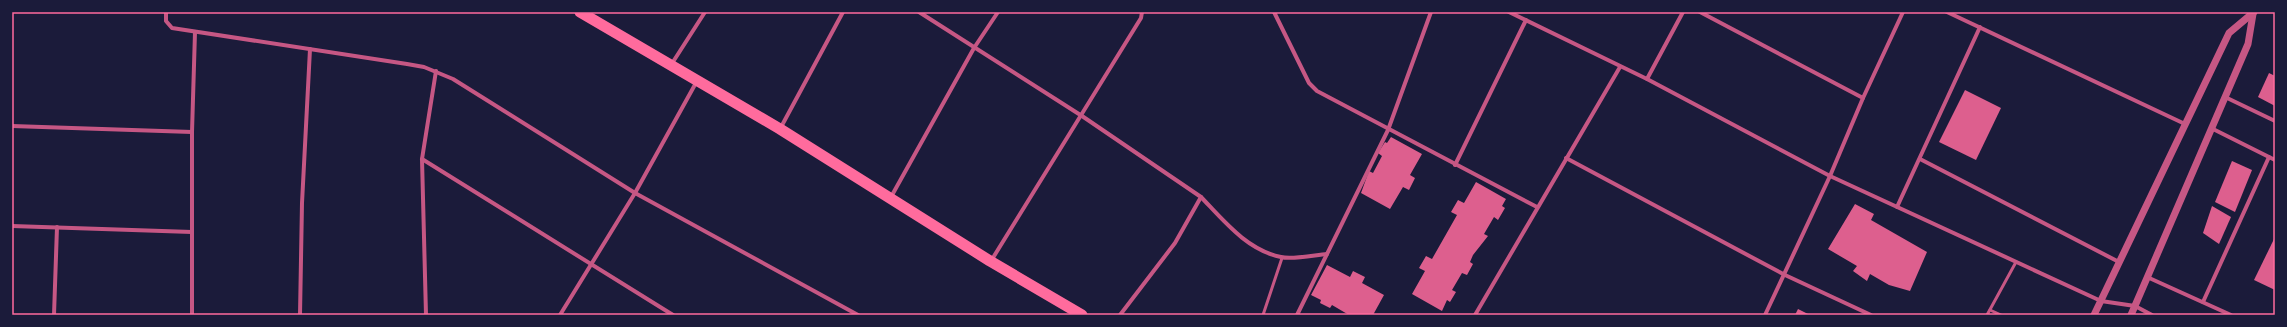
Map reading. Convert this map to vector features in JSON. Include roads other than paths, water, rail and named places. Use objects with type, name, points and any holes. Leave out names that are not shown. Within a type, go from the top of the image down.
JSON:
[{"type":"highway","points":[[580,12],[780,129],[990,261],[1082,315]]},
{"type":"street","points":[[166,12],[166,21],[168,25],[195,32],[408,64],[436,71],[453,79],[635,193],[858,315]]},
{"type":"street","points":[[670,65],[705,12]]},
{"type":"street","points":[[780,129],[843,12]]},
{"type":"street","points":[[919,12],[1082,116],[1201,197],[1228,226],[1253,246],[1282,258],[1327,254]]},
{"type":"street","points":[[890,199],[974,48],[998,12]]},
{"type":"street","points":[[990,261],[1082,116],[1141,18],[1142,12]]},
{"type":"street","points":[[1274,12],[1309,83],[1317,91],[1337,103],[1536,207]]},
{"type":"street","points":[[1297,315],[1388,130],[1431,12]]},
{"type":"street","points":[[1509,12],[1647,80],[1830,176],[2101,301],[2135,306],[2152,315]]},
{"type":"street","points":[[1647,80],[1683,12]]},
{"type":"street","points":[[1700,12],[1863,98]]},
{"type":"street","points":[[1765,315],[1785,275],[1830,176],[1863,98],[1903,12]]},
{"type":"street","points":[[1947,12],[2185,124]]},
{"type":"street","points":[[2131,315],[2248,44],[2253,13]]},
{"type":"street","points":[[2094,315],[2229,34],[2253,13]]},
{"type":"street","points":[[1455,165],[1526,20]]},
{"type":"street","points":[[1897,207],[1980,27]]},
{"type":"street","points":[[192,315],[192,132],[195,32]]},
{"type":"street","points":[[300,315],[302,203],[310,49]]},
{"type":"street","points":[[1475,315],[1536,207],[1620,67]]},
{"type":"street","points":[[426,315],[421,195],[422,160],[436,71]]},
{"type":"street","points":[[560,315],[635,193],[697,81]]},
{"type":"street","points":[[2225,97],[2275,121]]},
{"type":"street","points":[[12,126],[192,132]]},
{"type":"street","points":[[2211,128],[2275,160]]},
{"type":"street","points":[[2203,302],[2270,157]]},
{"type":"street","points":[[1566,158],[1785,275],[1871,315]]},
{"type":"street","points":[[1920,159],[2119,262]]},
{"type":"street","points":[[422,160],[673,315]]},
{"type":"street","points":[[1120,315],[1175,243],[1201,197]]},
{"type":"street","points":[[12,226],[192,232]]},
{"type":"street","points":[[54,315],[57,227]]},
{"type":"street","points":[[2147,277],[2231,315]]},
{"type":"lane","points":[[1263,315],[1282,258]]},
{"type":"lane","points":[[1987,315],[2016,262]]},
{"type":"lane","points":[[1990,310],[2001,315]]}]
